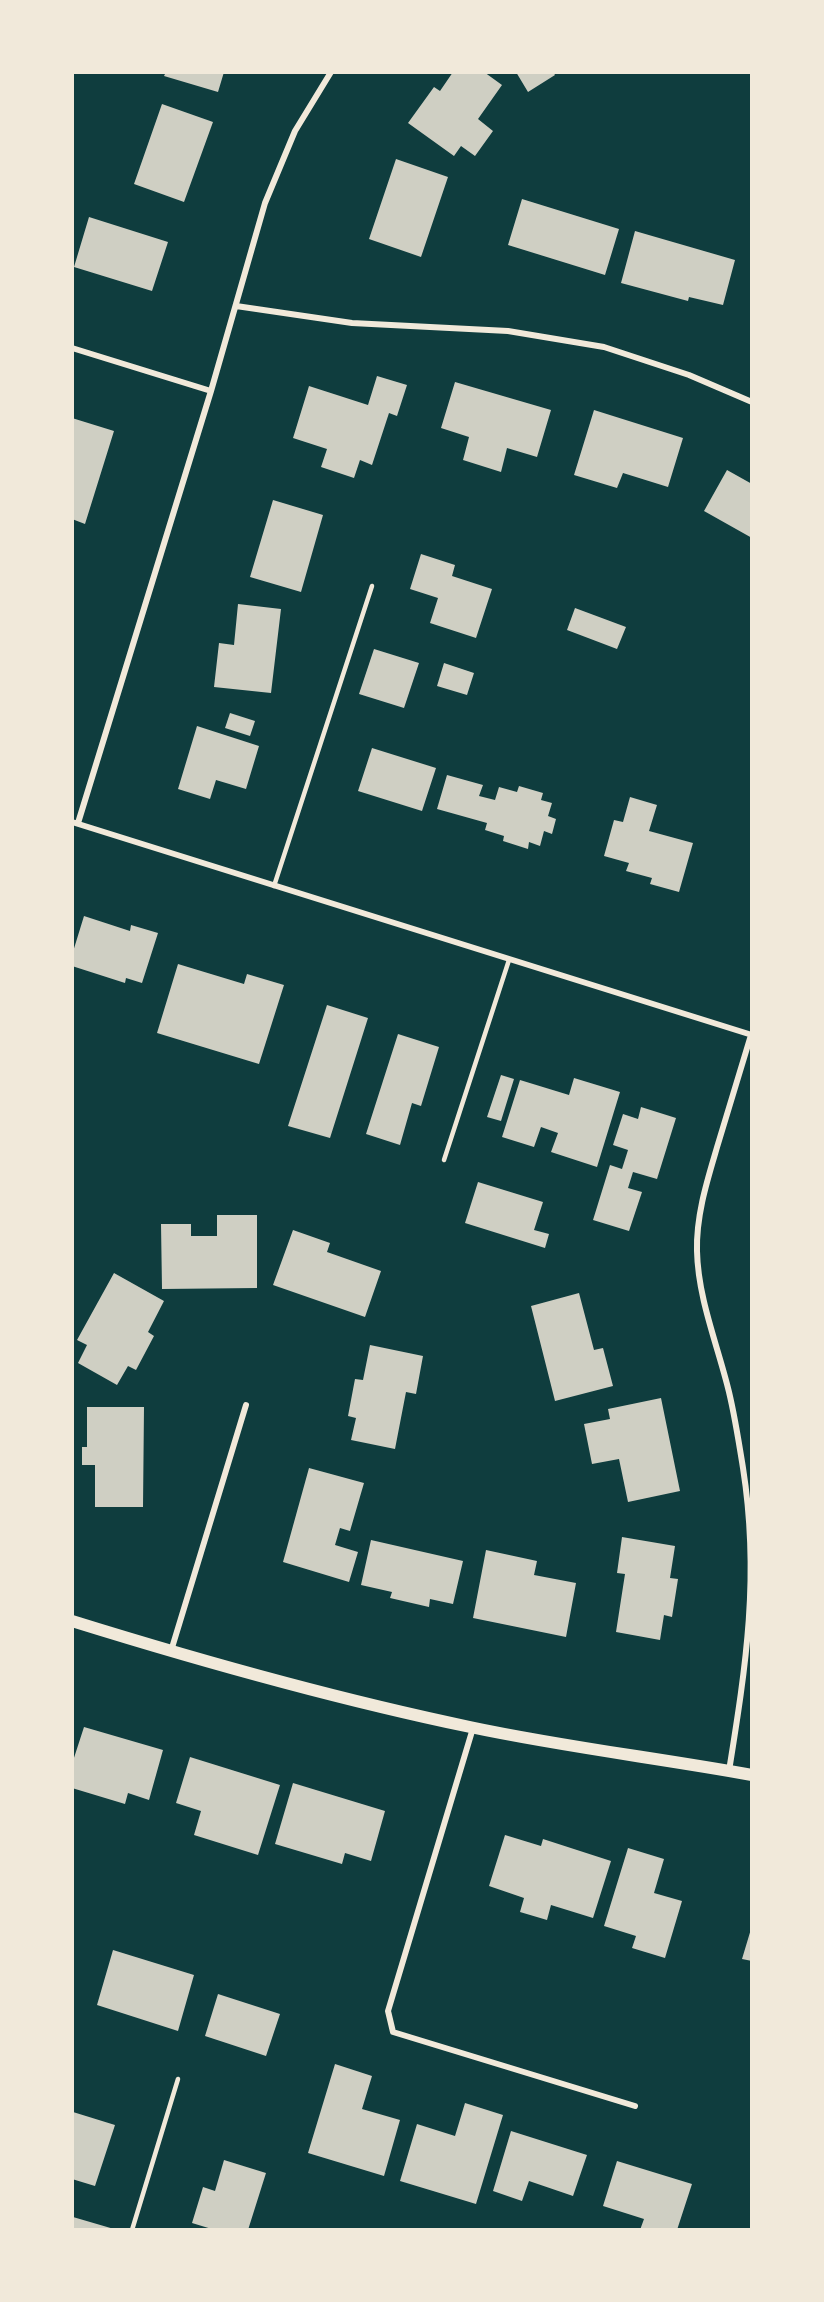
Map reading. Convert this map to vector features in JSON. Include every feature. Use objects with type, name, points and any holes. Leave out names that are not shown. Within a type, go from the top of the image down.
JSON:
[{"type":"main road","points":[[72,1621],[171,1652],[375,1707],[473,1728],[752,1775]]},
{"type":"street","points":[[331,72],[295,131],[266,203],[211,391],[75,822],[752,1035],[706,1184],[698,1221],[697,1251],[702,1293],[730,1394],[751,1533],[751,1603],[747,1657],[729,1771]]},
{"type":"street","points":[[236,306],[352,323],[508,331],[604,347],[689,375],[752,402]]},
{"type":"street","points":[[72,348],[211,391]]},
{"type":"street","points":[[171,1652],[246,1406]]},
{"type":"street","points":[[473,1728],[388,2011],[393,2032],[635,2106]]},
{"type":"lane","points":[[274,886],[372,586]]},
{"type":"lane","points":[[444,1160],[509,960]]},
{"type":"lane","points":[[132,2230],[178,2079]]},
{"type":"building","points":[[166,72],[224,72],[218,92],[164,76]]},
{"type":"building","points":[[453,72],[484,72],[502,85],[478,119],[493,131],[475,156],[461,146],[454,156],[408,123],[434,87],[440,91]]},
{"type":"building","points":[[516,72],[553,72],[555,75],[528,92]]},
{"type":"building","points":[[162,104],[213,122],[184,202],[134,184]]},
{"type":"building","points":[[396,159],[448,177],[421,257],[369,239]]},
{"type":"building","points":[[522,199],[619,229],[605,275],[508,245]]},
{"type":"building","points":[[89,217],[168,242],[152,291],[74,267]]},
{"type":"building","points":[[635,231],[735,260],[723,305],[689,297],[688,301],[621,283]]},
{"type":"building","points":[[377,376],[407,385],[397,416],[389,413],[372,465],[360,460],[354,478],[321,467],[327,449],[293,438],[309,386],[368,405]]},
{"type":"building","points":[[455,382],[551,410],[537,457],[507,448],[501,472],[463,460],[469,437],[441,428]]},
{"type":"building","points":[[594,410],[683,438],[668,487],[623,473],[617,488],[574,475]]},
{"type":"building","points":[[72,418],[114,431],[85,524],[72,519]]},
{"type":"building","points":[[727,470],[752,484],[752,538],[704,511]]},
{"type":"building","points":[[273,500],[323,515],[301,592],[250,577]]},
{"type":"building","points":[[421,554],[455,565],[452,576],[492,589],[476,638],[430,623],[438,598],[410,589]]},
{"type":"building","points":[[238,604],[281,609],[271,693],[214,687],[219,643],[234,645]]},
{"type":"building","points":[[575,608],[626,627],[617,649],[567,630]]},
{"type":"building","points":[[374,649],[419,663],[404,708],[359,694]]},
{"type":"building","points":[[444,663],[474,673],[467,695],[437,686]]},
{"type":"building","points":[[230,713],[255,721],[250,736],[225,728]]},
{"type":"building","points":[[197,726],[259,746],[246,789],[216,780],[210,799],[178,789]]},
{"type":"building","points":[[372,748],[436,768],[422,811],[358,791]]},
{"type":"building","points":[[447,775],[483,785],[479,796],[495,800],[499,787],[517,792],[519,786],[543,793],[541,800],[552,803],[548,816],[556,819],[552,834],[544,831],[540,846],[529,842],[528,849],[503,841],[504,836],[485,830],[487,823],[437,809]]},
{"type":"building","points":[[630,797],[657,805],[649,831],[693,843],[679,892],[650,884],[652,878],[626,871],[629,863],[604,856],[614,820],[623,822]]},
{"type":"building","points":[[84,916],[130,931],[131,925],[158,933],[142,983],[126,978],[125,983],[72,966],[72,955]]},
{"type":"building","points":[[178,964],[244,984],[247,974],[284,985],[259,1064],[157,1033]]},
{"type":"building","points":[[327,1005],[368,1018],[330,1138],[288,1126]]},
{"type":"building","points":[[398,1034],[439,1047],[421,1106],[412,1103],[400,1145],[366,1134]]},
{"type":"building","points":[[501,1075],[514,1079],[501,1121],[487,1117]]},
{"type":"building","points":[[574,1078],[620,1092],[597,1167],[551,1152],[558,1133],[541,1127],[534,1147],[502,1137],[520,1080],[569,1095]]},
{"type":"building","points":[[641,1107],[676,1118],[657,1179],[633,1172],[628,1188],[642,1192],[629,1231],[593,1220],[610,1165],[622,1169],[628,1150],[613,1145],[623,1114],[638,1119]]},
{"type":"building","points":[[478,1182],[543,1202],[534,1230],[549,1234],[545,1248],[465,1223]]},
{"type":"building","points":[[217,1215],[257,1215],[257,1288],[162,1289],[161,1224],[191,1224],[191,1236],[217,1236]]},
{"type":"building","points":[[293,1230],[330,1243],[327,1252],[381,1271],[365,1317],[273,1285]]},
{"type":"building","points":[[114,1273],[164,1301],[148,1332],[154,1336],[136,1370],[128,1366],[117,1385],[78,1363],[87,1345],[77,1340]]},
{"type":"building","points":[[579,1293],[594,1350],[603,1348],[613,1386],[555,1401],[531,1306]]},
{"type":"building","points":[[370,1345],[423,1356],[416,1394],[406,1392],[395,1449],[351,1440],[356,1418],[348,1416],[355,1379],[363,1380]]},
{"type":"building","points":[[661,1398],[680,1491],[628,1502],[619,1459],[592,1464],[584,1424],[610,1419],[608,1409]]},
{"type":"building","points":[[87,1407],[144,1407],[143,1507],[95,1507],[95,1465],[82,1465],[82,1447],[87,1447]]},
{"type":"building","points":[[309,1468],[364,1483],[350,1531],[340,1528],[335,1545],[358,1552],[349,1582],[283,1562]]},
{"type":"building","points":[[622,1537],[675,1546],[670,1578],[678,1579],[672,1617],[664,1615],[660,1640],[616,1632],[625,1574],[617,1573]]},
{"type":"building","points":[[371,1540],[463,1561],[453,1604],[430,1599],[429,1607],[390,1598],[392,1592],[361,1585]]},
{"type":"building","points":[[486,1550],[537,1561],[534,1575],[576,1583],[566,1637],[473,1618]]},
{"type":"building","points":[[84,1727],[163,1750],[149,1800],[128,1793],[125,1804],[72,1788],[72,1764]]},
{"type":"building","points":[[190,1757],[280,1785],[258,1855],[194,1835],[201,1811],[176,1803]]},
{"type":"building","points":[[293,1783],[385,1811],[371,1861],[345,1853],[342,1864],[275,1844]]},
{"type":"building","points":[[505,1835],[541,1846],[543,1839],[611,1861],[593,1918],[551,1905],[547,1920],[520,1912],[524,1898],[489,1886]]},
{"type":"building","points":[[628,1848],[664,1859],[654,1893],[682,1901],[665,1958],[632,1948],[636,1936],[604,1926]]},
{"type":"building","points":[[752,1929],[752,1961],[742,1959]]},
{"type":"building","points":[[113,1950],[194,1975],[178,2031],[97,2005]]},
{"type":"building","points":[[218,1994],[280,2014],[266,2056],[205,2036]]},
{"type":"building","points":[[335,2064],[372,2076],[362,2109],[400,2120],[384,2176],[308,2153]]},
{"type":"building","points":[[465,2103],[503,2115],[476,2204],[400,2181],[417,2124],[455,2136]]},
{"type":"building","points":[[73,2112],[115,2125],[95,2186],[72,2179]]},
{"type":"building","points":[[511,2131],[587,2155],[573,2196],[529,2181],[522,2201],[493,2191]]},
{"type":"building","points":[[224,2160],[266,2173],[248,2230],[215,2230],[192,2223],[203,2187],[215,2191]]},
{"type":"building","points":[[617,2161],[692,2184],[677,2230],[640,2230],[644,2219],[603,2206]]},
{"type":"building","points":[[73,2217],[114,2229],[114,2230],[72,2230]]}]
